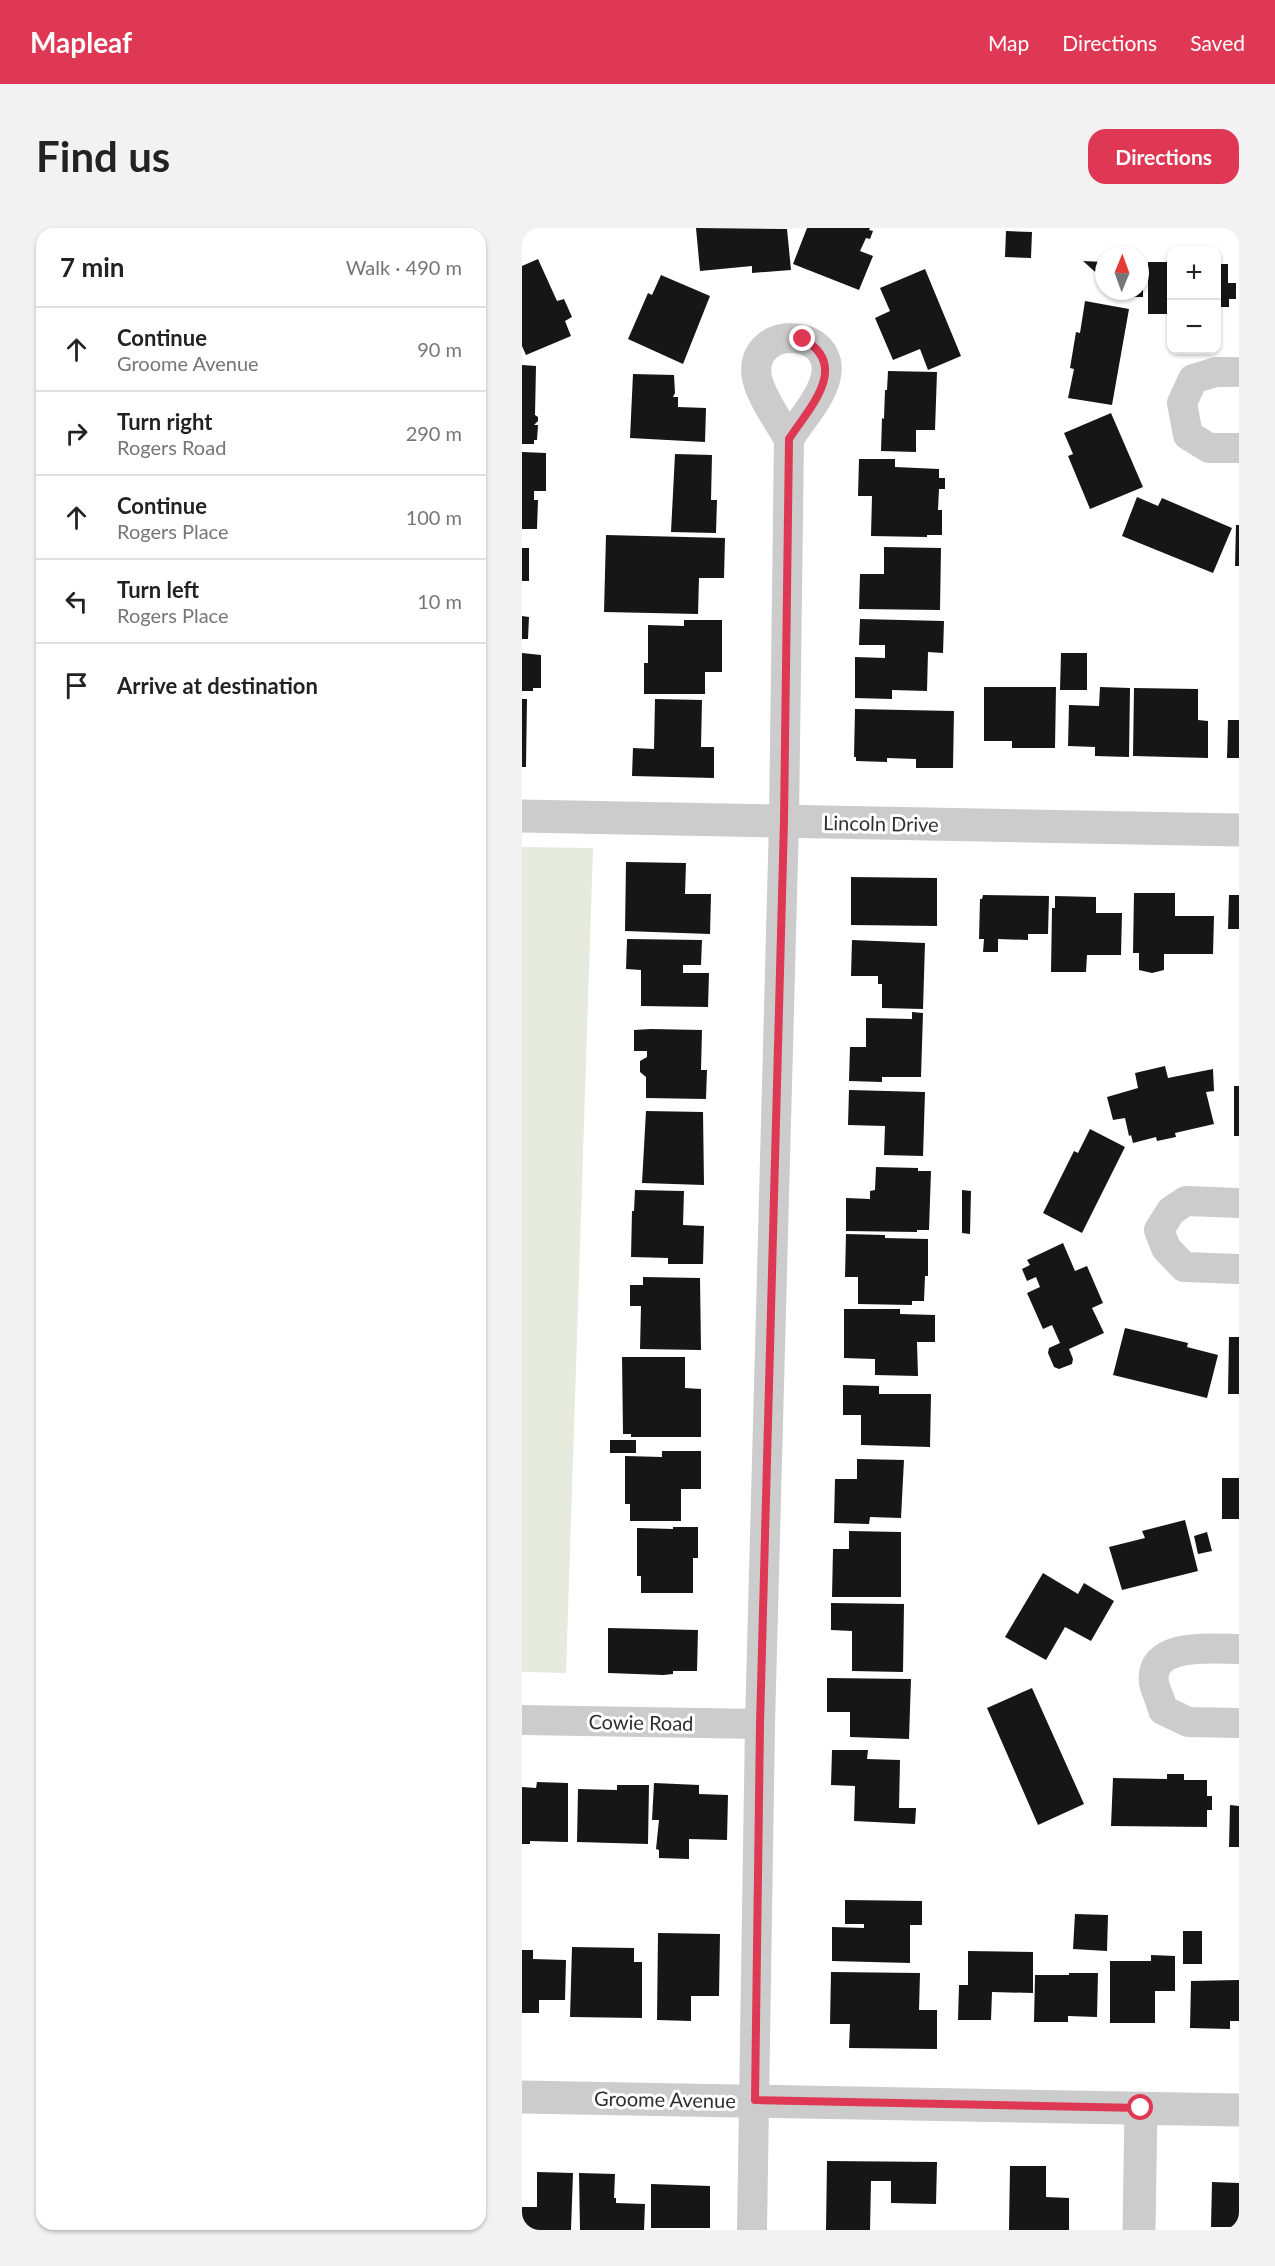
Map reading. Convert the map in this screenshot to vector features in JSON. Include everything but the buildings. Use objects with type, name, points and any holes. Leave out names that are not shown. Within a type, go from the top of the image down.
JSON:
[{"type":"street","points":[[1239,372],[1216,372],[1193,379],[1182,403],[1188,435],[1209,448],[1239,448]]},
{"type":"street","points":[[752,2230],[760,1724],[784,821],[789,439]]},
{"type":"street","name":"Lincoln Drive","points":[[522,816],[1239,830]]},
{"type":"street","points":[[1239,1203],[1186,1201],[1171,1210],[1159,1230],[1166,1248],[1184,1267],[1239,1269]]},
{"type":"street","points":[[1239,1649],[1192,1649],[1168,1654],[1157,1665],[1154,1682],[1163,1710],[1188,1722],[1239,1723]]},
{"type":"street","name":"Cowie Road","points":[[522,1720],[760,1724]]},
{"type":"street","name":"Groome Avenue","points":[[522,2097],[1239,2110]]},
{"type":"street","points":[[1139,2230],[1141,2108]]},
{"type":"shaded area","points":[[522,847],[593,848],[566,1673],[522,1672]]},
{"type":"route","points":[[803,339],[814,345],[822,354],[826,366],[826,378],[822,389],[789,439],[784,821],[760,1724],[755,2100],[1141,2108]]}]
